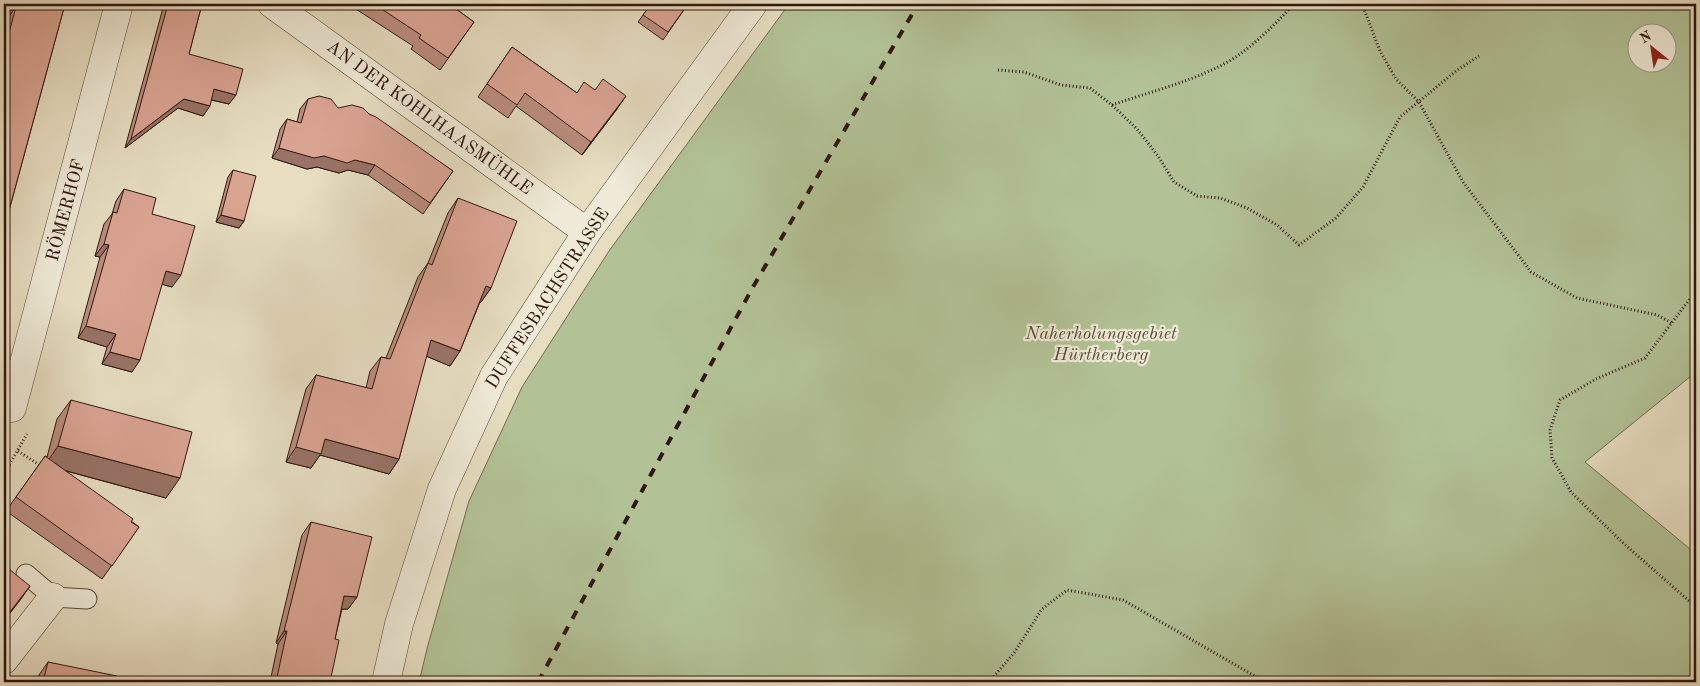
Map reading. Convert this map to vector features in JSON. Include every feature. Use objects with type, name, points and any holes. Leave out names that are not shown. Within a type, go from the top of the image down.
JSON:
[{"type":"street","name":"RÖMERHOF","points":[[8,406],[119,4]]},
{"type":"street","name":"DUFFESBACHSTRASSE","points":[[386,682],[399,624],[442,489],[494,376],[587,232],[753,4]]},
{"type":"street","name":"AN DER KOHLHAASMÜHLE","points":[[286,8],[587,232]]},
{"type":"street","points":[[4,660],[53,597]]},
{"type":"lane","points":[[26,574],[53,597],[87,599]]},
{"type":"path","points":[[1112,105],[1186,80],[1231,60],[1271,29],[1294,4]]},
{"type":"path","points":[[1362,4],[1380,51],[1396,79],[1418,102],[1463,182],[1531,272],[1577,298],[1657,315],[1672,324]]},
{"type":"path","points":[[998,70],[1024,72],[1061,85],[1090,88],[1112,105],[1137,129],[1158,156],[1174,182],[1197,196],[1220,198],[1247,208],[1277,225],[1299,245],[1336,218],[1363,187],[1400,117],[1456,71],[1479,56]]},
{"type":"path","points":[[1696,291],[1645,358],[1596,379],[1560,400],[1550,430],[1552,458],[1571,492],[1622,542],[1696,607]]},
{"type":"path","points":[[4,474],[28,435]]},
{"type":"path","points":[[18,451],[42,467]]},
{"type":"path","points":[[989,682],[1014,653],[1042,609],[1067,590],[1123,600],[1265,682]]},
{"type":"green space","name":"Naherholungsgebiet Hürtherberg","points":[[789,4],[1696,4],[1696,372],[1585,462],[1696,554],[1696,682],[419,682],[469,501],[522,387],[609,251]]},
{"type":"building","points":[[5,4],[65,4],[4,229],[4,51],[16,7]]},
{"type":"building","points":[[168,4],[202,4],[189,54],[243,69],[236,95],[214,89],[210,106],[184,99],[131,139]]},
{"type":"building","points":[[374,4],[449,4],[474,22],[448,58],[419,38],[421,35]]},
{"type":"building","points":[[651,4],[688,4],[668,32],[643,15]]},
{"type":"building","points":[[512,47],[577,93],[584,82],[595,90],[603,79],[626,96],[591,142],[525,93],[517,105],[487,84]]},
{"type":"building","points":[[319,96],[331,99],[338,108],[352,105],[363,108],[453,171],[430,203],[375,165],[355,160],[347,163],[324,156],[314,158],[279,148],[287,119],[301,123],[308,99]]},
{"type":"building","points":[[233,170],[256,176],[244,221],[221,215]]},
{"type":"building","points":[[124,189],[156,198],[152,214],[195,226],[181,275],[166,271],[140,360],[110,352],[116,334],[86,326],[109,245],[104,244],[113,212],[117,213]]},
{"type":"building","points":[[458,198],[517,221],[491,288],[486,286],[460,351],[431,340],[399,459],[325,439],[321,454],[296,447],[316,375],[372,389],[381,357],[390,359],[428,263],[432,265]]},
{"type":"building","points":[[71,400],[192,432],[180,478],[58,446]]},
{"type":"building","points":[[45,456],[133,519],[131,522],[139,527],[112,566],[16,497]]},
{"type":"building","points":[[311,522],[372,537],[357,597],[344,596],[335,639],[339,640],[330,682],[276,682],[287,631],[284,631]]},
{"type":"building","points":[[4,565],[30,586],[6,617],[4,616]]},
{"type":"building","points":[[48,662],[117,676],[116,682],[43,682]]},
{"type":"railway","points":[[538,682],[753,287],[918,4]]}]
